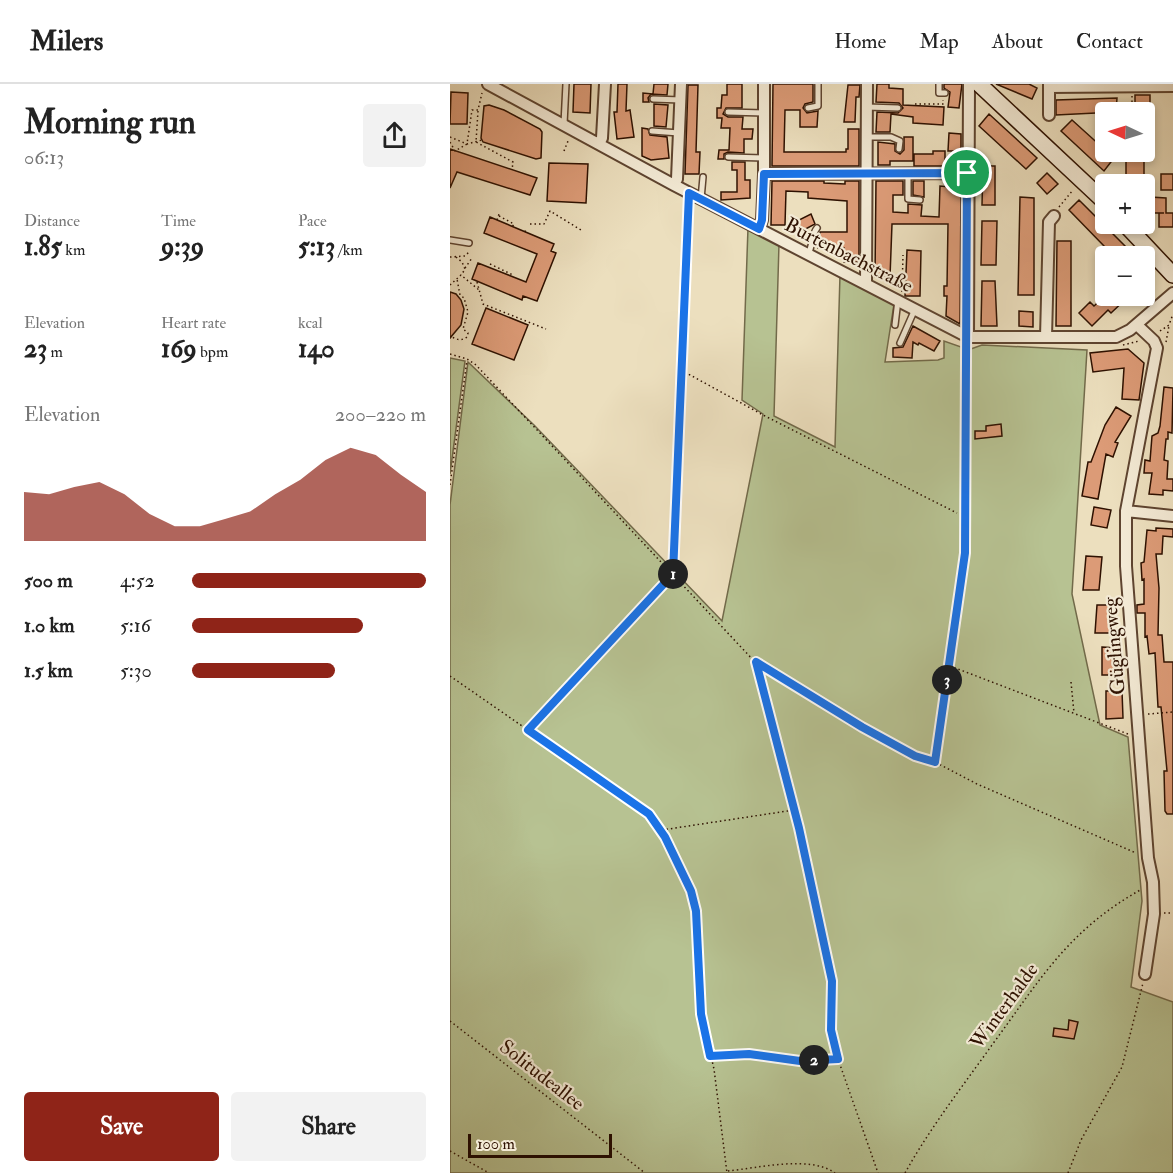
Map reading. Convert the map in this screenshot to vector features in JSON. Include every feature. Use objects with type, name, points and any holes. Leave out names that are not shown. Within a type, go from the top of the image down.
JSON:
[{"type":"street","name":"Burtenbachstraße","points":[[488,84],[564,123],[689,193],[968,337],[1116,337],[1137,325],[1173,293]]},
{"type":"street","points":[[599,144],[602,138],[605,84]]},
{"type":"street","points":[[674,185],[677,179],[681,84]]},
{"type":"street","points":[[759,229],[762,220],[764,174],[764,84]]},
{"type":"street","points":[[866,284],[867,84]]},
{"type":"street","points":[[968,337],[969,84]]},
{"type":"street","points":[[979,84],[1095,193]]},
{"type":"street","points":[[1049,115],[1049,86],[1173,86]]},
{"type":"street","points":[[764,174],[967,173]]},
{"type":"street","points":[[1046,338],[1049,222],[1054,216]]},
{"type":"street","points":[[1134,234],[1173,275]]},
{"type":"street","name":"Güglingweg","points":[[1137,325],[1155,341],[1157,358],[1126,511],[1126,566],[1148,858],[1153,882],[1154,914],[1145,974]]},
{"type":"street","points":[[1126,511],[1173,516]]},
{"type":"lane","points":[[564,123],[566,84]]},
{"type":"lane","points":[[808,108],[818,106],[818,84]]},
{"type":"lane","points":[[939,84],[939,93],[944,93]]},
{"type":"lane","points":[[653,99],[681,100]]},
{"type":"lane","points":[[867,107],[898,108]]},
{"type":"lane","points":[[728,112],[764,113]]},
{"type":"lane","points":[[652,131],[679,133]]},
{"type":"lane","points":[[867,137],[891,138],[900,141],[899,149]]},
{"type":"lane","points":[[728,157],[764,158]]},
{"type":"lane","points":[[908,174],[908,199],[920,200]]},
{"type":"lane","points":[[701,199],[704,177]]},
{"type":"lane","points":[[808,254],[813,247],[814,232],[818,228]]},
{"type":"lane","points":[[450,240],[469,243]]},
{"type":"lane","points":[[895,325],[898,300]]},
{"type":"lane","points":[[900,343],[915,309]]},
{"type":"lane","points":[[965,518],[968,337]]},
{"type":"path","points":[[1131,86],[1132,102]]},
{"type":"path","points":[[915,104],[943,105],[944,93]]},
{"type":"path","points":[[476,142],[478,110],[482,96]]},
{"type":"path","points":[[467,144],[472,110],[478,110]]},
{"type":"path","points":[[564,151],[570,135]]},
{"type":"path","points":[[450,137],[467,144]]},
{"type":"path","points":[[450,142],[455,151],[467,144],[482,140]]},
{"type":"path","points":[[476,142],[513,162],[512,170]]},
{"type":"path","points":[[1054,216],[1061,203],[1081,180]]},
{"type":"path","points":[[528,730],[673,574],[689,193]]},
{"type":"path","points":[[530,224],[544,224],[550,211],[580,230]]},
{"type":"path","points":[[497,220],[499,215],[514,224],[512,226]]},
{"type":"path","points":[[450,257],[465,256],[469,252]]},
{"type":"path","points":[[898,300],[902,295],[903,255]]},
{"type":"path","points":[[456,257],[465,269]]},
{"type":"path","points":[[450,285],[461,275],[472,258]]},
{"type":"path","points":[[490,264],[512,276]]},
{"type":"path","points":[[461,275],[480,291]]},
{"type":"path","points":[[450,338],[451,336],[464,340],[468,337],[468,333],[463,329],[467,304],[459,296],[457,279]]},
{"type":"path","points":[[477,282],[483,304],[546,329]]},
{"type":"path","points":[[450,354],[467,359],[476,365],[756,662],[862,727],[915,756],[935,762],[977,784],[1148,858]]},
{"type":"path","points":[[450,485],[467,359]]},
{"type":"path","points":[[681,370],[762,415],[965,518],[965,553],[935,762]]},
{"type":"path","points":[[756,662],[795,810],[832,981],[831,1030],[838,1059],[878,1173]]},
{"type":"path","points":[[949,665],[1139,738]]},
{"type":"path","points":[[450,676],[649,814],[680,863],[696,911],[701,1014],[720,1108],[727,1172],[810,1163],[826,1167],[835,1173]]},
{"type":"path","points":[[1071,682],[1074,713]]},
{"type":"path","points":[[1138,715],[1173,712]]},
{"type":"path","points":[[661,830],[795,810]]},
{"type":"path","name":"Winterhalde","points":[[904,1173],[928,1133],[1046,970],[1072,939],[1115,904],[1153,882]]},
{"type":"path","points":[[1068,1173],[1081,1140],[1122,1067],[1145,974]]},
{"type":"path","name":"Solitudeallee","points":[[450,1021],[645,1173]]},
{"type":"path","points":[[710,1056],[749,1054],[800,1061],[838,1059]]},
{"type":"path","points":[[450,1151],[489,1173]]},
{"type":"green space","points":[[748,228],[779,244],[774,416],[835,447],[840,275],[894,304],[885,362],[944,358],[944,341],[964,348],[965,351],[982,345],[1087,350],[1072,594],[1100,725],[1128,737],[1142,901],[1131,987],[1173,1002],[1173,1173],[450,1173],[450,505],[468,362],[534,425],[722,621],[763,414],[742,400]]},
{"type":"green space","points":[[450,358],[465,361],[450,474]]},
{"type":"building","points":[[574,84],[591,84],[590,113],[573,112]]},
{"type":"building","points":[[618,84],[627,84],[626,111],[630,110],[634,137],[617,139],[614,112],[617,112]]},
{"type":"building","points":[[654,84],[668,84],[667,95],[651,94],[648,98],[649,102],[643,102],[643,93],[653,94]]},
{"type":"building","points":[[727,84],[742,84],[742,108],[726,108],[723,114],[728,117],[743,117],[742,129],[753,129],[752,139],[744,139],[744,153],[728,152],[724,154],[724,159],[718,159],[719,150],[729,150],[730,128],[721,128],[722,118],[717,118],[717,108],[721,108],[722,95],[727,95]]},
{"type":"building","points":[[773,84],[813,84],[813,102],[805,104],[803,108],[807,113],[818,111],[817,127],[800,127],[800,110],[785,110],[784,152],[846,152],[848,129],[859,129],[859,166],[772,166]]},
{"type":"building","points":[[877,84],[889,84],[889,88],[903,89],[903,105],[944,107],[943,125],[913,123],[913,117],[891,114],[890,132],[876,132],[877,112],[898,113],[903,108],[899,103],[876,102]]},
{"type":"building","points":[[944,84],[962,84],[959,108],[948,107],[950,92],[944,88]]},
{"type":"building","points":[[996,84],[1029,84],[1037,88],[1032,99]]},
{"type":"building","points":[[688,85],[698,85],[696,152],[700,152],[699,174],[685,174]]},
{"type":"building","points":[[848,85],[860,85],[859,97],[856,97],[855,122],[844,122]]},
{"type":"building","points":[[451,92],[468,93],[467,124],[450,124]]},
{"type":"building","points":[[1135,95],[1150,95],[1150,102],[1135,102]]},
{"type":"building","points":[[1117,98],[1117,102],[1095,102],[1095,113],[1056,115],[1056,100]]},
{"type":"building","points":[[654,104],[668,105],[666,127],[654,126]]},
{"type":"building","points":[[489,105],[504,110],[540,129],[542,132],[541,158],[536,159],[483,142],[481,138],[484,106]]},
{"type":"building","points":[[989,114],[1037,158],[1026,169],[979,126]]},
{"type":"building","points":[[1072,120],[1095,141],[1095,162],[1111,162],[1104,171],[1061,131]]},
{"type":"building","points":[[642,128],[648,129],[650,135],[667,137],[669,158],[651,160],[642,156]]},
{"type":"building","points":[[949,133],[961,134],[961,151],[948,151]]},
{"type":"building","points":[[904,137],[913,137],[913,161],[890,161],[890,165],[878,165],[878,142],[895,144],[895,151],[900,154],[904,150]]},
{"type":"building","points":[[450,149],[537,178],[530,195],[457,172],[450,188]]},
{"type":"building","points":[[933,151],[945,151],[945,166],[914,166],[914,154],[933,154]]},
{"type":"building","points":[[732,162],[745,162],[745,180],[750,180],[750,198],[721,200],[721,192],[737,192],[737,170],[732,170]]},
{"type":"building","points":[[1126,162],[1144,162],[1144,174],[1126,174]]},
{"type":"building","points":[[549,163],[588,164],[586,203],[547,201]]},
{"type":"building","points":[[983,166],[995,166],[995,205],[982,205]]},
{"type":"building","points":[[1047,173],[1058,184],[1047,194],[1037,183]]},
{"type":"building","points":[[1161,174],[1173,174],[1173,190],[1161,190]]},
{"type":"building","points":[[772,181],[824,181],[824,183],[845,184],[845,181],[859,181],[859,262],[844,262],[844,248],[818,248],[820,232],[847,232],[847,201],[808,198],[808,192],[786,191],[785,225],[771,225]]},
{"type":"building","points":[[876,181],[903,181],[903,195],[893,195],[893,212],[908,213],[908,204],[922,205],[921,216],[939,217],[940,186],[961,188],[960,324],[946,316],[947,296],[944,296],[944,286],[947,286],[948,224],[892,224],[890,277],[875,277]]},
{"type":"building","points":[[913,181],[924,181],[924,197],[913,195]]},
{"type":"building","points":[[1020,197],[1034,198],[1034,295],[1018,295]]},
{"type":"building","points":[[1155,197],[1166,198],[1166,213],[1173,213],[1173,227],[1159,227],[1159,213],[1155,213]]},
{"type":"building","points":[[1079,200],[1095,216],[1095,234],[1113,234],[1125,246],[1104,246],[1069,210]]},
{"type":"building","points":[[811,214],[815,224],[802,231],[797,221]]},
{"type":"building","points":[[490,217],[554,244],[551,251],[556,253],[537,301],[523,296],[522,300],[472,279],[478,263],[526,282],[537,254],[484,233]]},
{"type":"building","points":[[982,221],[997,221],[996,265],[981,265]]},
{"type":"building","points":[[1057,241],[1071,241],[1071,326],[1056,326]]},
{"type":"building","points":[[907,250],[921,251],[920,296],[905,296]]},
{"type":"building","points":[[982,281],[995,281],[997,326],[981,326]]},
{"type":"building","points":[[450,292],[456,294],[461,300],[464,309],[461,325],[450,338]]},
{"type":"building","points":[[1090,302],[1094,306],[1118,306],[1111,313],[1108,310],[1092,326],[1079,313]]},
{"type":"building","points":[[486,308],[528,325],[514,360],[472,344]]},
{"type":"building","points":[[1019,311],[1033,312],[1033,327],[1019,326]]},
{"type":"building","points":[[913,326],[940,341],[934,351],[913,342],[912,358],[893,357],[893,348],[903,347]]},
{"type":"building","points":[[1128,349],[1144,363],[1139,400],[1122,399],[1124,368],[1093,372],[1090,353]]},
{"type":"building","points":[[1164,387],[1173,388],[1172,433],[1168,432],[1164,460],[1168,461],[1167,479],[1173,479],[1173,491],[1163,490],[1163,495],[1149,494],[1152,473],[1144,473],[1145,460],[1150,461],[1152,436],[1158,433],[1160,426]]},
{"type":"building","points":[[1116,407],[1131,416],[1115,442],[1118,443],[1113,457],[1106,454],[1098,499],[1082,496],[1088,462],[1091,462],[1105,425]]},
{"type":"building","points":[[1001,424],[1002,436],[975,439],[975,431],[986,431],[986,426]]},
{"type":"building","points":[[1094,507],[1111,510],[1107,528],[1091,525]]},
{"type":"building","points":[[1156,528],[1173,529],[1173,537],[1163,536],[1162,554],[1156,554],[1159,588],[1158,635],[1162,635],[1164,662],[1173,662],[1173,814],[1167,814],[1165,811],[1164,771],[1167,771],[1161,707],[1158,707],[1155,653],[1149,654],[1147,636],[1145,637],[1145,613],[1137,613],[1137,605],[1144,604],[1144,579],[1142,580],[1141,563],[1144,562],[1147,530],[1156,531]]},
{"type":"building","points":[[1086,556],[1102,557],[1099,590],[1083,590]]},
{"type":"building","points":[[1097,605],[1115,605],[1112,633],[1095,633]]},
{"type":"building","points":[[1102,647],[1118,648],[1118,675],[1102,675]]},
{"type":"building","points":[[1106,691],[1122,691],[1123,718],[1106,719]]},
{"type":"building","points":[[1069,1020],[1078,1022],[1074,1039],[1053,1036],[1054,1028],[1068,1030]]},
{"type":"route","points":[[967,173],[968,337],[965,553],[935,762],[915,756],[862,727],[756,662],[799,828],[832,981],[831,1030],[838,1059],[800,1061],[749,1054],[710,1056],[698,989],[696,911],[680,863],[658,824],[649,814],[528,730],[673,574],[689,193],[759,229],[762,220],[764,174],[967,173]]}]
